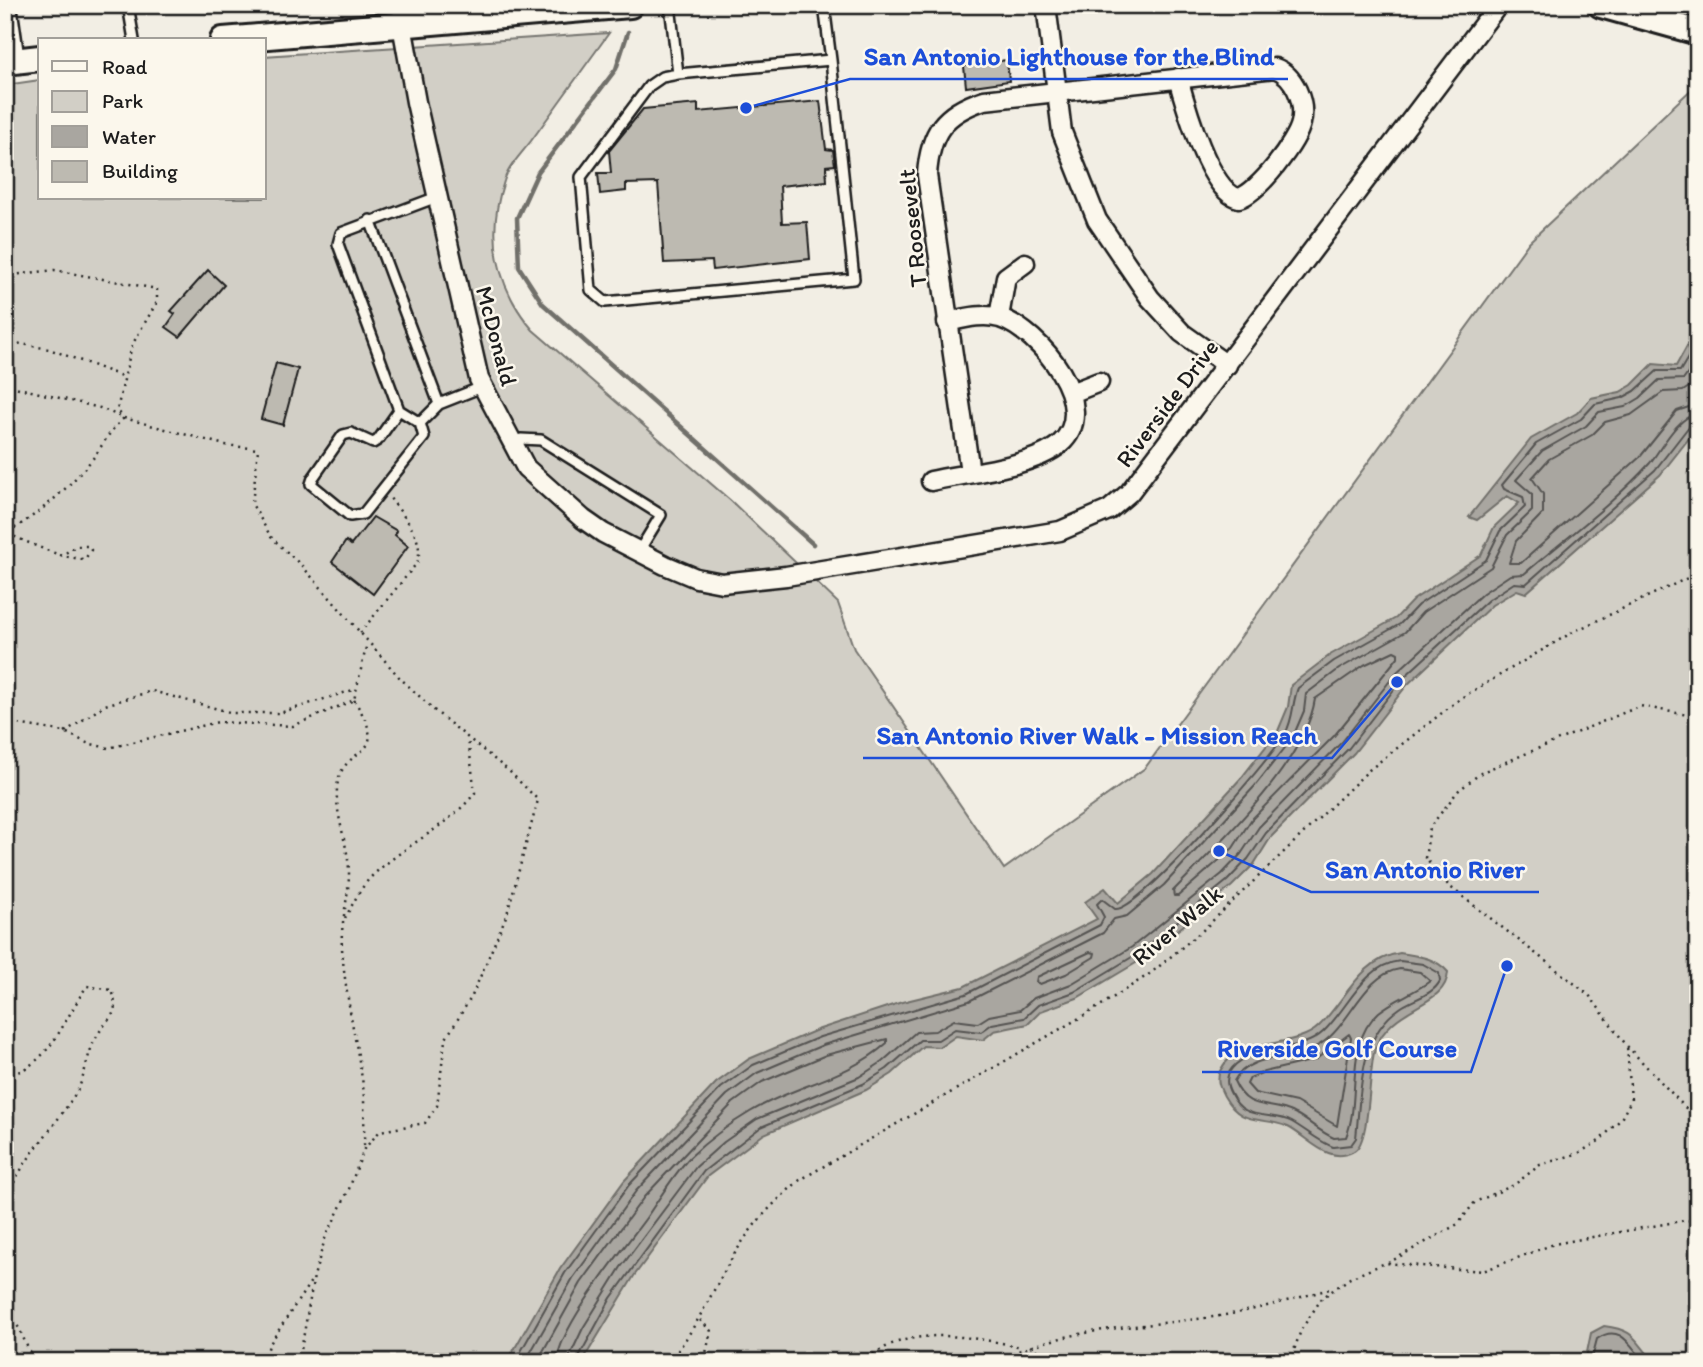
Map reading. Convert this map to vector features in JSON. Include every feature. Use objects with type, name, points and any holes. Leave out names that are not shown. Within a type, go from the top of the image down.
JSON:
[{"type":"main road","points":[[237,38],[402,15],[630,5]]},
{"type":"main road","points":[[1601,5],[1698,32]]},
{"type":"main road","points":[[10,62],[38,58]]},
{"type":"street","points":[[7,5],[10,62]]},
{"type":"street","points":[[1046,5],[1062,132],[1077,177],[1097,220],[1150,298],[1182,332],[1227,365]]},
{"type":"street","name":"Riverside Drive","points":[[722,583],[786,576],[1060,531],[1109,510],[1129,493],[1498,5]]},
{"type":"street","name":"McDonald","points":[[402,15],[438,197],[482,387],[512,444],[526,468],[583,520],[696,578],[722,583]]},
{"type":"street","name":"T Roosevelt","points":[[970,472],[927,175],[932,142],[950,115],[968,104],[1056,92],[1178,78],[1275,68],[1292,80],[1302,109],[1298,134],[1254,192],[1239,198],[1231,197],[1210,167],[1189,118],[1178,78]]},
{"type":"street","points":[[999,317],[1006,276],[1025,263]]},
{"type":"street","points":[[931,481],[1032,458],[1057,446],[1067,437],[1074,422],[1071,393],[1038,345],[1010,322],[999,317],[977,316],[947,322]]},
{"type":"street","points":[[1071,393],[1099,382]]},
{"type":"lane","points":[[128,5],[134,38]]},
{"type":"lane","points":[[670,5],[678,74]]},
{"type":"lane","points":[[824,5],[831,60],[854,279],[606,302],[591,290],[582,177],[649,86],[662,78],[678,74],[831,60]]},
{"type":"lane","points":[[399,410],[373,443],[351,433],[343,435],[313,478],[312,484],[350,516],[363,514],[424,437],[421,423],[399,410],[338,244],[341,233],[438,197]]},
{"type":"lane","points":[[370,220],[439,404]]},
{"type":"lane","points":[[421,423],[439,404],[482,387]]},
{"type":"lane","points":[[512,444],[521,439],[541,440],[661,515],[639,551]]},
{"type":"path","points":[[5,276],[54,270],[157,289],[157,302],[132,345],[117,410],[124,418]]},
{"type":"path","points":[[5,341],[49,349],[124,377]]},
{"type":"path","points":[[5,381],[11,386],[100,408],[124,418],[225,445],[258,449],[252,504],[271,537],[303,568],[400,678],[530,790],[538,800],[506,914],[472,996],[445,1040],[437,1106],[425,1123],[380,1130],[364,1149],[349,1189],[325,1239],[314,1276],[299,1362]]},
{"type":"path","points":[[6,533],[31,520],[47,505],[94,457],[109,431],[124,418]]},
{"type":"path","points":[[360,633],[418,563],[421,554],[419,541],[383,488]]},
{"type":"path","points":[[6,533],[61,555],[85,559],[91,550],[86,546],[76,546],[61,555]]},
{"type":"path","name":"River Walk","points":[[670,1362],[700,1320],[745,1238],[769,1209],[800,1180],[1100,1006],[1151,973],[1203,930],[1369,770],[1461,698],[1573,632],[1698,573]]},
{"type":"path","points":[[364,1149],[363,1088],[341,945],[349,872],[337,790],[341,773],[355,755],[365,750],[371,736],[368,721],[354,700],[368,641]]},
{"type":"path","points":[[65,732],[105,705],[152,691],[233,713],[280,713],[355,689]]},
{"type":"path","points":[[5,722],[65,732],[87,743],[108,748],[218,722],[293,726],[354,700]]},
{"type":"path","points":[[1698,717],[1640,706],[1482,772],[1458,791],[1430,827],[1425,858],[1449,886],[1589,995],[1626,1046],[1698,1121]]},
{"type":"path","points":[[344,921],[369,878],[390,860],[458,814],[475,793],[468,739]]},
{"type":"path","points":[[5,1076],[30,1066],[50,1048],[87,986],[112,990],[116,1004],[114,1016],[96,1037],[79,1087],[35,1148],[5,1204]]},
{"type":"path","points":[[1290,1362],[1301,1330],[1322,1298],[1337,1287],[1350,1278],[1388,1263],[1458,1224],[1475,1202],[1514,1185],[1540,1166],[1579,1153],[1599,1141],[1621,1119],[1631,1100],[1626,1046]]},
{"type":"path","points":[[1388,1263],[1483,1271],[1554,1244],[1620,1230],[1686,1220],[1698,1222]]},
{"type":"path","points":[[264,1362],[269,1345],[314,1276]]},
{"type":"path","points":[[861,1362],[893,1344],[916,1337],[982,1338],[1022,1347],[1152,1322],[1214,1317],[1337,1287]]},
{"type":"path","points":[[5,1309],[19,1328],[34,1362]]},
{"type":"path","points":[[700,1320],[709,1326],[711,1336],[704,1362]]},
{"type":"path","points":[[1030,1346],[1056,1362]]},
{"type":"path","points":[[993,1362],[1022,1347]]},
{"type":"green space","points":[[609,33],[506,176],[499,201],[496,241],[498,260],[510,296],[533,330],[731,501],[838,603],[854,649],[1004,869],[1145,768],[1529,242],[1698,83],[1698,1362],[5,1362],[5,85],[38,80],[38,200],[266,200],[266,56]]},
{"type":"water","points":[[1698,326],[1698,427],[1660,475],[1526,593],[1517,590],[1492,605],[1407,685],[1354,753],[1271,837],[1254,864],[1232,886],[1141,960],[1077,998],[1041,1011],[1028,1024],[994,1031],[983,1040],[956,1036],[940,1047],[923,1046],[892,1074],[866,1090],[764,1134],[708,1176],[634,1276],[582,1362],[507,1362],[560,1269],[624,1181],[716,1083],[749,1059],[817,1030],[902,1002],[963,987],[1097,919],[1085,902],[1105,888],[1118,903],[1153,874],[1242,777],[1278,731],[1288,707],[1291,685],[1330,655],[1396,618],[1413,600],[1481,555],[1494,527],[1519,503],[1507,496],[1477,520],[1469,517],[1531,439],[1577,413],[1591,398],[1620,392],[1632,385],[1653,364],[1676,366]]},
{"type":"water","points":[[1400,953],[1432,960],[1448,972],[1445,984],[1438,993],[1393,1023],[1375,1049],[1366,1120],[1359,1145],[1354,1151],[1345,1155],[1327,1153],[1288,1127],[1245,1117],[1231,1106],[1218,1081],[1220,1071],[1228,1060],[1239,1052],[1308,1034],[1319,1026],[1354,982],[1374,963]]},
{"type":"water","points":[[1604,1326],[1629,1334],[1655,1362],[1585,1362],[1591,1333]]},
{"type":"building","points":[[1007,60],[1009,81],[966,87],[964,66]]},
{"type":"building","points":[[820,101],[826,149],[833,150],[835,165],[826,166],[827,181],[780,186],[782,223],[807,222],[810,259],[713,270],[712,261],[664,263],[658,183],[626,184],[626,191],[600,194],[598,173],[611,173],[609,151],[643,109],[698,104],[698,112]]},
{"type":"building","points":[[208,270],[224,285],[180,337],[166,327],[175,314],[171,311]]},
{"type":"building","points":[[276,363],[298,369],[283,425],[261,419]]},
{"type":"building","points":[[373,517],[397,531],[395,535],[408,546],[373,594],[332,562],[346,541],[351,545]]},
{"type":"waterway","points":[[628,32],[616,69],[538,172],[517,218],[519,267],[543,304],[813,544]]},
{"type":"place","name":"San Antonio Lighthouse for the Blind","points":[[746,108]]},
{"type":"place","name":"San Antonio River Walk - Mission Reach","points":[[1397,682]]},
{"type":"place","name":"San Antonio River","points":[[1219,851]]},
{"type":"place","name":"Riverside Golf Course","points":[[1507,966]]}]
